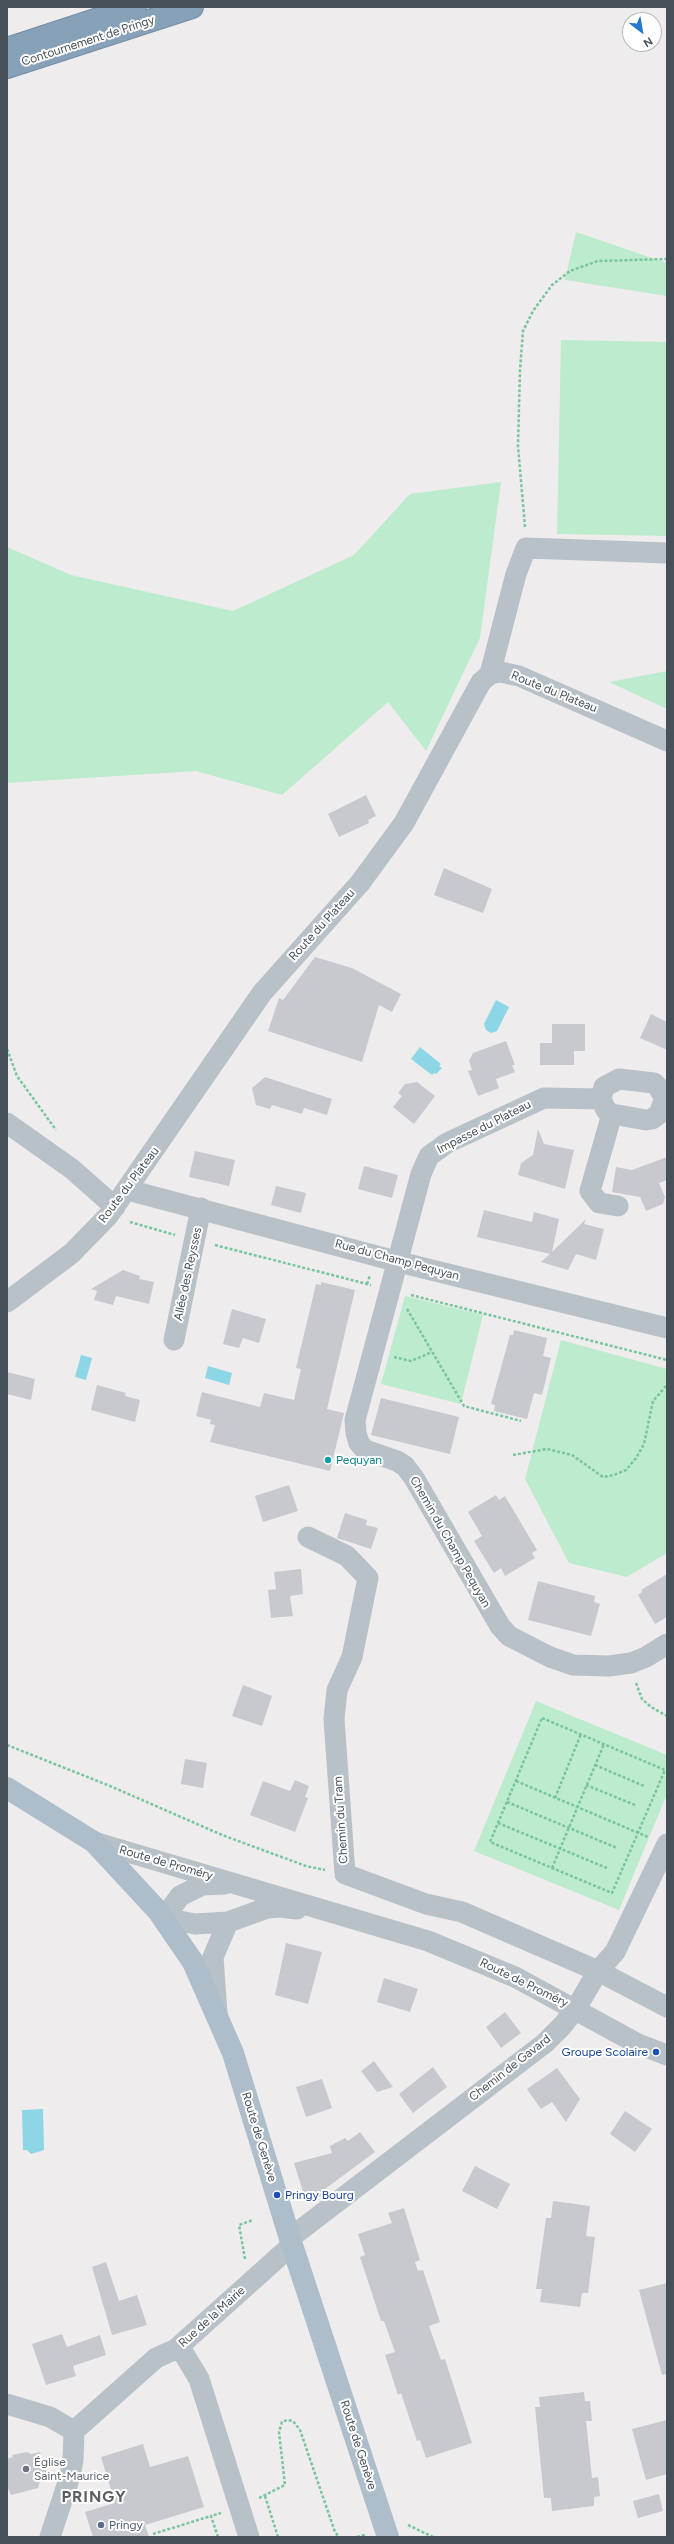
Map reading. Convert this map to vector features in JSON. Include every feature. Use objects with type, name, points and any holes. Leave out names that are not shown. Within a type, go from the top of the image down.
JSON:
[{"type":"highway","name":"Contournement de Pringy","points":[[7,49],[134,7]]},
{"type":"highway","name":"Contournement de Pringy","points":[[7,67],[192,7]]},
{"type":"main road","name":"Route de Genève","points":[[7,1788],[70,1825],[94,1842],[164,1918],[192,1962],[217,2014],[233,2053],[291,2242],[388,2537]]},
{"type":"main road","name":"Route de Genève","points":[[7,1800],[70,1825]]},
{"type":"street","points":[[490,674],[516,574],[526,548],[667,553]]},
{"type":"street","name":"Route du Plateau","points":[[7,1302],[72,1253],[115,1207],[262,993],[360,884],[404,823],[481,682],[490,674],[501,672],[519,676],[667,740]]},
{"type":"street","name":"Impasse du Plateau","points":[[399,1262],[421,1174],[429,1156],[436,1149],[544,1098],[607,1106],[590,1191],[599,1202],[618,1206]]},
{"type":"street","points":[[7,1124],[72,1169],[115,1207]]},
{"type":"street","name":"Rue du Champ Pequyan","points":[[128,1190],[202,1208],[399,1262],[667,1328]]},
{"type":"street","name":"Allée des Reysses","points":[[174,1340],[202,1208]]},
{"type":"street","name":"Chemin du Champ Pequyan","points":[[399,1262],[355,1420],[359,1443],[365,1450],[397,1461],[414,1478],[500,1626],[509,1636],[573,1665],[609,1666],[631,1662],[646,1657],[667,1644]]},
{"type":"street","name":"Chemin du Tram","points":[[308,1537],[347,1556],[368,1578],[352,1657],[337,1690],[334,1719],[345,1874]]},
{"type":"street","name":"Route de Proméry","points":[[94,1842],[375,1924],[469,1956],[516,1977],[638,2044],[667,2055]]},
{"type":"street","name":"Chemin de Gavard","points":[[291,2242],[545,2042],[575,2010],[598,1971],[614,1952],[667,1844]]},
{"type":"street","points":[[345,1874],[426,1904],[462,1912],[598,1971],[667,2007]]},
{"type":"street","name":"Route de Proméry","points":[[237,1884],[202,1885],[180,1896],[164,1918],[195,1924],[228,1922],[244,1915],[280,1907],[375,1924]]},
{"type":"street","points":[[217,2014],[213,1958],[228,1922]]},
{"type":"street","name":"Rue de la Mairie","points":[[74,2431],[156,2358],[176,2349],[291,2242]]},
{"type":"street","points":[[176,2349],[184,2354],[199,2379],[249,2537]]},
{"type":"street","points":[[7,2404],[50,2417],[74,2431],[73,2460],[70,2476],[50,2537]]},
{"type":"path","points":[[526,548],[518,446],[520,370],[523,331],[533,311],[552,285],[570,271],[598,261],[667,259]]},
{"type":"path","points":[[7,1049],[17,1076],[59,1133]]},
{"type":"path","points":[[405,1305],[464,1406],[521,1421]]},
{"type":"path","points":[[374,1351],[411,1361],[432,1352]]},
{"type":"path","points":[[513,1455],[547,1449],[572,1455],[603,1477],[614,1475],[626,1470],[636,1458],[644,1444],[653,1401],[667,1385]]},
{"type":"path","points":[[631,1662],[637,1690],[642,1699],[650,1708],[667,1716]]},
{"type":"path","points":[[542,1718],[581,1734],[665,1770],[612,1893],[490,1842],[542,1718]]},
{"type":"path","points":[[555,1798],[581,1734]]},
{"type":"path","points":[[552,1868],[604,1744]]},
{"type":"path","name":"Chemin du Tram","points":[[7,1745],[110,1786],[222,1836],[306,1866],[345,1874]]},
{"type":"path","points":[[595,1765],[644,1786]]},
{"type":"path","points":[[516,1781],[667,1844]]},
{"type":"path","points":[[586,1785],[635,1805]]},
{"type":"path","points":[[507,1802],[617,1848]]},
{"type":"path","points":[[498,1823],[607,1868]]},
{"type":"path","points":[[244,2243],[239,2225],[253,2220]]},
{"type":"path","points":[[153,2534],[240,2506],[265,2496],[285,2485],[279,2432],[282,2422],[287,2420],[293,2421],[300,2430],[335,2532],[339,2537]]},
{"type":"path","points":[[265,2496],[278,2537]]},
{"type":"path","points":[[211,2516],[218,2537]]},
{"type":"green space","points":[[576,232],[667,263],[667,296],[565,280]]},
{"type":"green space","points":[[561,340],[667,342],[667,536],[557,534]]},
{"type":"green space","points":[[501,482],[480,638],[426,751],[388,702],[282,795],[196,771],[7,783],[7,547],[71,575],[233,611],[354,555],[410,494]]},
{"type":"green space","points":[[667,671],[667,709],[609,682]]},
{"type":"green space","points":[[405,1296],[483,1315],[461,1404],[381,1384]]},
{"type":"green space","points":[[561,1340],[667,1369],[667,1553],[627,1577],[569,1563],[525,1479]]},
{"type":"green space","points":[[536,1701],[667,1755],[667,1794],[619,1910],[474,1851]]},
{"type":"water","points":[[496,1000],[509,1007],[497,1031],[491,1033],[486,1030],[484,1024]]},
{"type":"water","points":[[420,1047],[441,1064],[439,1066],[442,1068],[436,1074],[434,1073],[432,1075],[411,1059]]},
{"type":"water","points":[[81,1355],[92,1358],[86,1380],[75,1377]]},
{"type":"water","points":[[208,1366],[232,1373],[229,1385],[205,1378]]},
{"type":"water","points":[[43,2109],[44,2150],[31,2154],[27,2150],[23,2150],[22,2110]]},
{"type":"building","points":[[366,795],[376,816],[368,820],[369,823],[339,837],[328,814]]},
{"type":"building","points":[[444,868],[492,889],[483,913],[434,895]]},
{"type":"building","points":[[315,957],[352,968],[401,994],[392,1012],[379,1005],[362,1062],[268,1031],[279,998],[283,1000]]},
{"type":"building","points":[[651,1014],[667,1022],[667,1050],[640,1038]]},
{"type":"building","points":[[552,1024],[585,1024],[585,1051],[574,1051],[574,1065],[540,1065],[540,1043],[552,1043]]},
{"type":"building","points":[[506,1041],[515,1065],[512,1065],[515,1072],[496,1079],[499,1088],[478,1096],[468,1071],[472,1070],[469,1061],[473,1053]]},
{"type":"building","points":[[265,1077],[332,1099],[327,1115],[304,1108],[302,1114],[272,1105],[270,1109],[256,1105],[252,1088]]},
{"type":"building","points":[[417,1082],[435,1096],[414,1124],[393,1107],[402,1096],[398,1093],[405,1084]]},
{"type":"building","points":[[538,1129],[544,1144],[574,1150],[565,1189],[518,1175],[521,1163],[533,1155]]},
{"type":"building","points":[[195,1151],[235,1160],[229,1186],[189,1177]]},
{"type":"building","points":[[667,1157],[667,1180],[659,1183],[665,1197],[663,1204],[646,1211],[640,1197],[612,1192],[616,1167],[632,1170]]},
{"type":"building","points":[[364,1166],[398,1175],[392,1198],[358,1189]]},
{"type":"building","points":[[276,1186],[306,1193],[301,1213],[271,1205]]},
{"type":"building","points":[[484,1210],[532,1222],[534,1212],[559,1219],[552,1252],[586,1219],[584,1224],[604,1229],[596,1260],[576,1254],[568,1270],[541,1262],[550,1254],[477,1237]]},
{"type":"building","points":[[123,1270],[140,1276],[139,1279],[154,1282],[149,1304],[116,1296],[113,1305],[94,1300],[97,1291],[91,1289]]},
{"type":"building","points":[[321,1282],[355,1290],[327,1409],[344,1413],[330,1471],[210,1442],[215,1425],[210,1424],[211,1420],[196,1416],[202,1392],[260,1407],[264,1393],[294,1400],[301,1369],[296,1368],[316,1284],[321,1285]]},
{"type":"building","points":[[232,1309],[266,1319],[259,1343],[243,1338],[239,1348],[223,1344]]},
{"type":"building","points":[[514,1330],[547,1338],[543,1356],[551,1358],[542,1395],[534,1393],[527,1419],[494,1411],[495,1405],[491,1404],[510,1335],[513,1335]]},
{"type":"building","points":[[7,1372],[35,1379],[31,1400],[7,1394]]},
{"type":"building","points":[[97,1385],[126,1393],[125,1396],[140,1400],[135,1422],[91,1410]]},
{"type":"building","points":[[381,1398],[459,1417],[450,1454],[371,1435]]},
{"type":"building","points":[[289,1485],[298,1511],[263,1522],[255,1496]]},
{"type":"building","points":[[496,1495],[499,1500],[505,1496],[537,1550],[532,1553],[535,1558],[505,1576],[501,1568],[494,1573],[474,1541],[482,1536],[468,1512]]},
{"type":"building","points":[[345,1513],[367,1520],[366,1525],[378,1528],[371,1549],[337,1538]]},
{"type":"building","points":[[301,1569],[303,1594],[290,1596],[293,1616],[271,1618],[268,1590],[276,1589],[274,1572]]},
{"type":"building","points":[[667,1574],[667,1617],[655,1624],[638,1595],[642,1592],[641,1590]]},
{"type":"building","points":[[538,1581],[595,1596],[594,1602],[600,1604],[591,1636],[528,1620]]},
{"type":"building","points":[[243,1685],[272,1696],[262,1726],[232,1716]]},
{"type":"building","points":[[185,1759],[207,1763],[203,1788],[181,1784]]},
{"type":"building","points":[[295,1780],[309,1786],[305,1797],[308,1798],[295,1832],[250,1815],[263,1781],[290,1791]]},
{"type":"building","points":[[286,1943],[322,1952],[308,2004],[275,1995]]},
{"type":"building","points":[[384,1978],[418,1989],[410,2012],[377,2002]]},
{"type":"building","points":[[505,2012],[521,2033],[501,2048],[486,2027]]},
{"type":"building","points":[[374,2061],[393,2087],[377,2092],[361,2071]]},
{"type":"building","points":[[433,2067],[447,2087],[413,2113],[399,2094]]},
{"type":"building","points":[[557,2068],[580,2099],[566,2122],[552,2102],[541,2109],[527,2089]]},
{"type":"building","points":[[322,2079],[332,2108],[306,2117],[296,2087]]},
{"type":"building","points":[[625,2111],[652,2129],[635,2152],[610,2134]]},
{"type":"building","points":[[360,2132],[375,2152],[325,2189],[323,2196],[306,2201],[294,2163],[332,2153],[330,2146],[345,2138],[348,2141]]},
{"type":"building","points":[[475,2166],[510,2184],[497,2209],[462,2191]]},
{"type":"building","points":[[553,2201],[590,2206],[586,2236],[595,2237],[588,2293],[582,2293],[580,2307],[540,2302],[542,2289],[536,2289],[546,2218],[551,2218]]},
{"type":"building","points":[[404,2208],[420,2260],[415,2262],[418,2271],[423,2270],[440,2322],[429,2326],[441,2360],[445,2359],[472,2443],[426,2458],[420,2440],[417,2441],[401,2393],[398,2395],[385,2355],[395,2352],[384,2321],[381,2321],[360,2257],[365,2255],[358,2234],[392,2223],[388,2213]]},
{"type":"building","points":[[106,2262],[119,2301],[137,2295],[147,2325],[112,2335],[92,2267]]},
{"type":"building","points":[[667,2283],[667,2374],[662,2375],[639,2290]]},
{"type":"building","points":[[62,2334],[67,2347],[100,2335],[106,2355],[73,2366],[76,2376],[46,2385],[32,2344]]},
{"type":"building","points":[[584,2392],[585,2401],[590,2401],[592,2421],[586,2421],[592,2478],[598,2477],[600,2496],[594,2497],[594,2506],[552,2511],[551,2498],[544,2498],[535,2407],[540,2407],[539,2397]]},
{"type":"building","points":[[667,2420],[667,2474],[646,2480],[632,2429]]},
{"type":"building","points":[[143,2444],[150,2467],[188,2456],[204,2507],[145,2525],[149,2537],[93,2537],[85,2512],[115,2503],[101,2457]]},
{"type":"building","name":"Église Saint-Maurice","points":[[27,2452],[31,2454],[40,2452],[49,2479],[40,2481],[38,2488],[11,2495],[7,2486],[7,2459],[13,2457],[12,2455]]},
{"type":"building","points":[[659,2494],[663,2511],[638,2518],[633,2501]]},
{"type":"place","name":"Pequyan","points":[[328,1460]]},
{"type":"place","name":"Groupe Scolaire","points":[[656,2052]]},
{"type":"place","name":"Pringy Bourg","points":[[277,2195]]},
{"type":"place","name":"Église Saint-Maurice","points":[[26,2469]]},
{"type":"place","name":"Pringy","points":[[101,2525]]},
{"type":"district","name":"PRINGY","points":[[94,2497]]}]
